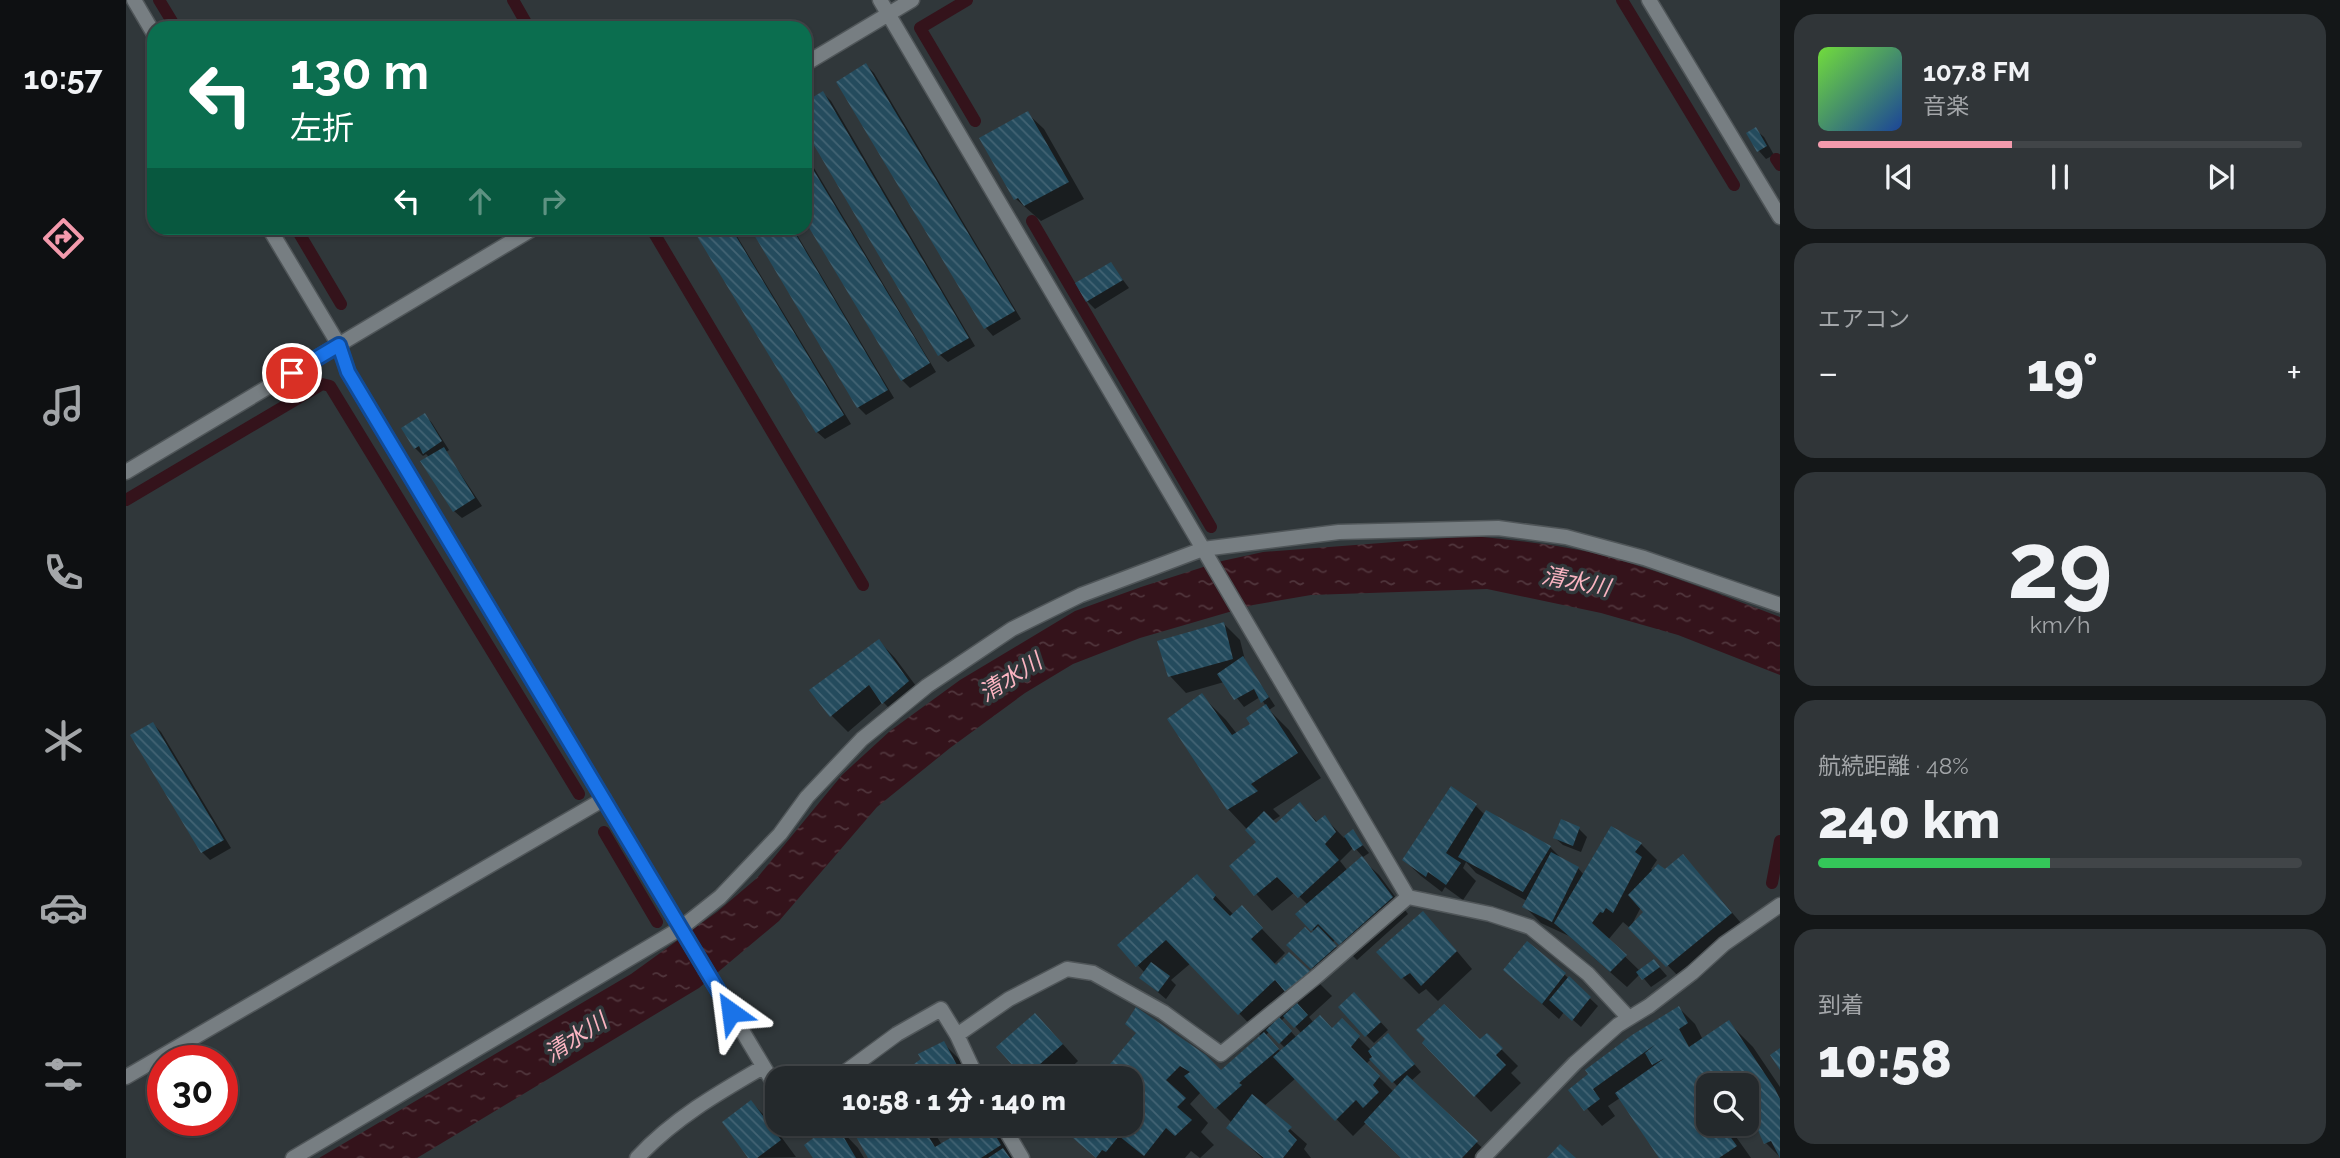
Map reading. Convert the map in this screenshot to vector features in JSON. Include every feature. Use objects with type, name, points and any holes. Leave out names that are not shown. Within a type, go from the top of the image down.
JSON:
[{"type":"street","points":[[134,0],[147,22]]},
{"type":"street","points":[[880,0],[1408,897],[1490,914],[1530,927],[1588,974],[1629,1018]]},
{"type":"street","points":[[812,60],[912,0]]},
{"type":"street","points":[[1648,0],[1780,217]]},
{"type":"street","points":[[273,235],[339,345],[348,372],[765,1070]]},
{"type":"street","points":[[126,472],[522,235]]},
{"type":"street","points":[[293,1158],[681,928],[720,897],[780,834],[807,797],[862,739],[927,686],[1023,624],[1081,595],[1203,549],[1339,532],[1498,528],[1566,537],[1644,558],[1780,605]]},
{"type":"street","points":[[126,1077],[604,799]]},
{"type":"street","points":[[957,1035],[1009,999],[1067,969],[1093,974],[1163,1012],[1221,1054],[1408,897]]},
{"type":"street","points":[[1483,1158],[1576,1063],[1629,1018],[1692,973],[1724,944],[1780,905]]},
{"type":"street","points":[[853,1066],[897,1034],[940,1009],[957,1035],[971,1066]]},
{"type":"street","points":[[637,1158],[654,1140],[710,1097],[763,1067]]},
{"type":"street","points":[[1009,1136],[1022,1158]]},
{"type":"water","name":"清水川","points":[[1473,536],[1560,547],[1612,558],[1780,617],[1780,675],[1678,635],[1601,613],[1487,589],[1311,595],[1253,605],[1140,638],[1073,664],[1025,693],[950,748],[877,807],[779,921],[699,988],[417,1158],[319,1158],[631,974],[717,912],[757,878],[842,775],[890,731],[960,680],[1075,611],[1222,561],[1263,552]]},
{"type":"building","points":[[866,63],[1015,311],[984,329],[836,82]]},
{"type":"building","points":[[823,91],[969,338],[938,356],[812,142],[812,98]]},
{"type":"building","points":[[1028,111],[1069,182],[1024,206],[1018,198],[1014,200],[979,138]]},
{"type":"building","points":[[1756,127],[1767,146],[1757,152],[1746,133]]},
{"type":"building","points":[[812,168],[930,363],[901,381],[812,233]]},
{"type":"building","points":[[696,235],[735,235],[844,415],[816,433]]},
{"type":"building","points":[[754,235],[796,235],[888,390],[857,408]]},
{"type":"building","points":[[1111,262],[1123,280],[1086,302],[1075,283]]},
{"type":"building","points":[[425,413],[442,441],[423,454],[419,446],[414,449],[401,428]]},
{"type":"building","points":[[444,447],[475,498],[453,512],[420,461]]},
{"type":"building","points":[[1224,622],[1233,659],[1168,677],[1157,641]]},
{"type":"building","points":[[879,639],[909,681],[882,704],[869,685],[830,717],[809,690]]},
{"type":"building","points":[[1243,656],[1269,697],[1261,703],[1254,689],[1234,700],[1217,674]]},
{"type":"building","points":[[1202,693],[1232,735],[1250,724],[1246,718],[1266,704],[1298,753],[1251,784],[1258,791],[1227,810],[1167,719]]},
{"type":"building","points":[[153,722],[224,840],[201,853],[130,735]]},
{"type":"building","points":[[1451,786],[1477,804],[1446,853],[1461,863],[1446,885],[1428,872],[1426,877],[1402,860]]},
{"type":"building","points":[[1300,802],[1316,822],[1325,815],[1336,832],[1325,844],[1339,860],[1298,898],[1277,877],[1254,896],[1229,866],[1256,842],[1245,830],[1264,811],[1276,823]]},
{"type":"building","points":[[1486,810],[1551,846],[1523,892],[1458,857]]},
{"type":"building","points":[[1561,819],[1580,827],[1573,846],[1553,838]]},
{"type":"building","points":[[1611,826],[1642,843],[1635,852],[1642,857],[1613,913],[1606,908],[1592,923],[1627,955],[1610,972],[1554,923]]},
{"type":"building","points":[[1353,829],[1363,845],[1354,851],[1344,836]]},
{"type":"building","points":[[1551,852],[1579,867],[1552,922],[1522,907]]},
{"type":"building","points":[[1683,854],[1732,913],[1666,967],[1628,928],[1643,912],[1628,895],[1658,864],[1665,869]]},
{"type":"building","points":[[1362,856],[1393,897],[1339,945],[1318,924],[1311,931],[1295,914]]},
{"type":"building","points":[[1197,874],[1216,895],[1213,899],[1230,916],[1242,905],[1263,928],[1251,939],[1276,965],[1289,952],[1310,971],[1286,993],[1275,980],[1238,1015],[1166,940],[1136,967],[1117,945]]},
{"type":"building","points":[[1423,911],[1457,951],[1421,986],[1410,973],[1401,979],[1376,952]]},
{"type":"building","points":[[1318,926],[1337,946],[1311,969],[1286,945],[1305,927],[1311,933]]},
{"type":"building","points":[[1527,941],[1566,973],[1542,1004],[1503,970]]},
{"type":"building","points":[[1654,959],[1660,967],[1642,980],[1636,972]]},
{"type":"building","points":[[1151,962],[1170,976],[1158,992],[1139,978]]},
{"type":"building","points":[[1569,976],[1591,997],[1572,1021],[1549,1000]]},
{"type":"building","points":[[1354,992],[1381,1022],[1365,1037],[1338,1007]]},
{"type":"building","points":[[1297,1003],[1308,1015],[1294,1028],[1283,1016]]},
{"type":"building","points":[[1444,1004],[1480,1039],[1487,1033],[1503,1048],[1496,1055],[1506,1065],[1474,1097],[1422,1043],[1425,1039],[1416,1030]]},
{"type":"building","points":[[1679,1006],[1688,1023],[1679,1029],[1689,1047],[1729,1020],[1780,1099],[1780,1158],[1771,1141],[1764,1144],[1759,1133],[1759,1073],[1696,1073],[1696,1136],[1730,1136],[1737,1146],[1719,1158],[1659,1158],[1615,1093],[1665,1058],[1652,1065],[1645,1053],[1656,1044],[1593,1089],[1600,1099],[1584,1111],[1568,1090],[1588,1074],[1585,1070],[1632,1035]]},
{"type":"building","points":[[1136,1007],[1206,1055],[1221,1070],[1264,1032],[1279,1049],[1239,1083],[1242,1085],[1215,1109],[1184,1076],[1190,1072],[1180,1066],[1166,1080],[1186,1098],[1177,1107],[1192,1120],[1175,1136],[1166,1128],[1144,1156],[1119,1136],[1143,1136],[1143,1066],[1108,1066],[1136,1033],[1125,1024]]},
{"type":"building","points":[[1035,1013],[1063,1044],[1038,1066],[1013,1066],[996,1047]]},
{"type":"building","points":[[1320,1015],[1332,1028],[1342,1018],[1360,1036],[1351,1047],[1380,1076],[1373,1085],[1379,1092],[1363,1108],[1356,1100],[1335,1121],[1273,1057]]},
{"type":"building","points":[[1279,1017],[1292,1031],[1279,1044],[1266,1030]]},
{"type":"building","points":[[1388,1033],[1415,1064],[1392,1083],[1369,1059],[1372,1057],[1368,1051]]},
{"type":"building","points":[[944,1041],[958,1066],[915,1066],[921,1059],[918,1054]]},
{"type":"building","points":[[1780,1048],[1780,1070],[1770,1055]]},
{"type":"building","points":[[1407,1075],[1478,1141],[1462,1158],[1401,1158],[1364,1122]]},
{"type":"building","points":[[1252,1094],[1292,1127],[1288,1131],[1297,1140],[1283,1158],[1264,1158],[1226,1128]]},
{"type":"building","points":[[751,1100],[765,1119],[765,1136],[778,1136],[781,1140],[757,1158],[748,1158],[722,1122]]},
{"type":"building","points":[[816,1136],[843,1136],[856,1158],[813,1158],[804,1145]]},
{"type":"building","points":[[856,1136],[928,1136],[935,1147],[954,1136],[996,1136],[1001,1145],[981,1158],[868,1158]]},
{"type":"building","points":[[1119,1136],[1106,1152],[1102,1150],[1096,1158],[1073,1138]]},
{"type":"building","points":[[1560,1144],[1576,1158],[1547,1158]]},
{"type":"building","points":[[1003,1148],[1010,1158],[988,1158]]},
{"type":"waterway","points":[[159,0],[172,21]]},
{"type":"waterway","points":[[513,0],[525,21]]},
{"type":"waterway","points":[[967,0],[920,28],[975,121]]},
{"type":"waterway","points":[[1622,0],[1734,185]]},
{"type":"waterway","points":[[1776,159],[1780,165]]},
{"type":"waterway","points":[[1032,221],[1211,527]]},
{"type":"waterway","points":[[300,235],[341,304]]},
{"type":"waterway","points":[[655,235],[863,585]]},
{"type":"waterway","points":[[126,500],[322,384],[330,386],[579,794]]},
{"type":"waterway","points":[[604,832],[657,922]]},
{"type":"waterway","points":[[1772,883],[1780,841]]},
{"type":"route","points":[[292,373],[339,345],[348,372],[731,1012]]}]
